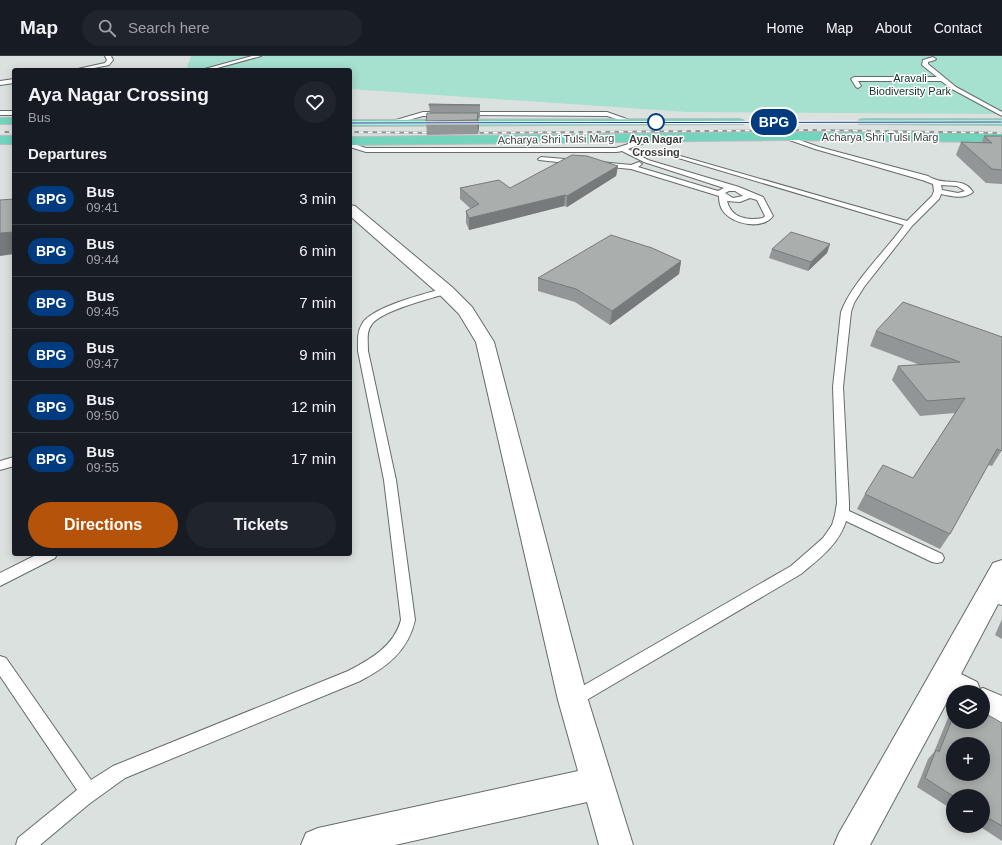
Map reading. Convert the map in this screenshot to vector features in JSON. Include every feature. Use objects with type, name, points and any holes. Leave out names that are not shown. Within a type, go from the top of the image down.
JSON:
[{"type":"highway","points":[[0,121],[12,122]]},
{"type":"highway","name":"Acharya Shri Tulsi Marg","points":[[352,123],[750,122]]},
{"type":"highway","name":"Acharya Shri Tulsi Marg","points":[[852,122],[1002,122]]},
{"type":"highway","name":"Acharya Shri Tulsi Marg","points":[[352,140],[783,136],[1002,138]]},
{"type":"highway","points":[[0,140],[12,140]]},
{"type":"street","points":[[352,211],[446,291],[466,311],[485,342],[573,700],[616,845]]},
{"type":"street","points":[[954,685],[998,585]]},
{"type":"street","points":[[851,845],[884,788],[946,697]]},
{"type":"street","points":[[990,706],[1002,712]]},
{"type":"street","points":[[318,845],[598,783]]},
{"type":"lane","points":[[83,68],[109,62],[108,56]]},
{"type":"lane","points":[[212,68],[258,56]]},
{"type":"lane","points":[[933,59],[925,61],[925,65],[941,79],[958,91],[1002,114]]},
{"type":"lane","points":[[858,86],[854,79],[941,79]]},
{"type":"lane","points":[[0,83],[12,81]]},
{"type":"lane","points":[[0,113],[12,113]]},
{"type":"lane","points":[[389,123],[423,114],[447,114]]},
{"type":"lane","points":[[455,114],[607,114],[632,122]]},
{"type":"lane","points":[[573,700],[796,570],[825,546],[838,528],[843,514],[838,387],[846,312],[849,303],[860,286],[909,224],[936,197],[937,187],[932,180],[817,148],[783,136]]},
{"type":"lane","points":[[352,146],[366,150],[617,150],[624,149],[653,138]]},
{"type":"lane","points":[[624,149],[646,161],[736,189],[760,198],[769,216],[766,220],[751,222],[732,216],[726,210],[722,191],[736,189]]},
{"type":"lane","points":[[661,152],[909,224]]},
{"type":"lane","points":[[541,159],[632,167],[722,195],[730,199],[739,200],[745,198],[747,195],[746,194]]},
{"type":"lane","points":[[632,167],[646,161]]},
{"type":"lane","points":[[25,845],[39,835],[88,792],[119,772],[354,676],[383,659],[401,640],[406,631],[408,620],[390,480],[363,351],[363,334],[365,324],[371,317],[381,312],[446,291]]},
{"type":"lane","points":[[0,466],[12,462]]},
{"type":"lane","points":[[843,514],[937,558]]},
{"type":"lane","points":[[0,580],[46,556]]},
{"type":"lane","points":[[0,664],[88,792]]},
{"type":"green space","name":"Aravali Biodiversity Park","points":[[191,56],[1002,56],[1002,114],[688,112],[352,89],[352,68],[187,68]]},
{"type":"building","points":[[429,104],[480,105],[429,105]]},
{"type":"building","points":[[427,113],[478,113],[477,120],[426,121]]},
{"type":"building","points":[[984,136],[1002,136],[1002,170],[992,169],[961,142],[992,143]]},
{"type":"building","points":[[572,155],[587,156],[618,166],[567,196],[565,195],[469,218],[466,211],[479,204],[460,188],[499,180],[510,188]]},
{"type":"building","points":[[12,199],[12,232],[0,233],[0,200]]},
{"type":"building","points":[[791,232],[830,244],[811,262],[772,249]]},
{"type":"building","points":[[611,235],[652,248],[681,261],[612,311],[576,289],[538,278]]},
{"type":"building","points":[[903,302],[1002,337],[1002,450],[997,449],[950,534],[865,494],[883,465],[913,478],[965,398],[927,401],[898,366],[960,362],[876,331]]},
{"type":"building","points":[[990,716],[1002,723],[1002,826],[990,819],[990,789],[946,789],[946,792],[925,778],[936,750],[939,752],[948,729],[990,729]]},
{"type":"railway","points":[[466,133],[814,130],[1002,133]]},
{"type":"railway","points":[[0,132],[12,132]]},
{"type":"railway","points":[[352,132],[438,133]]},
{"type":"bus line","name":"BPG","points":[[352,123],[1002,122]]},
{"type":"place","name":"Aya Nagar Crossing","points":[[656,122]]}]
